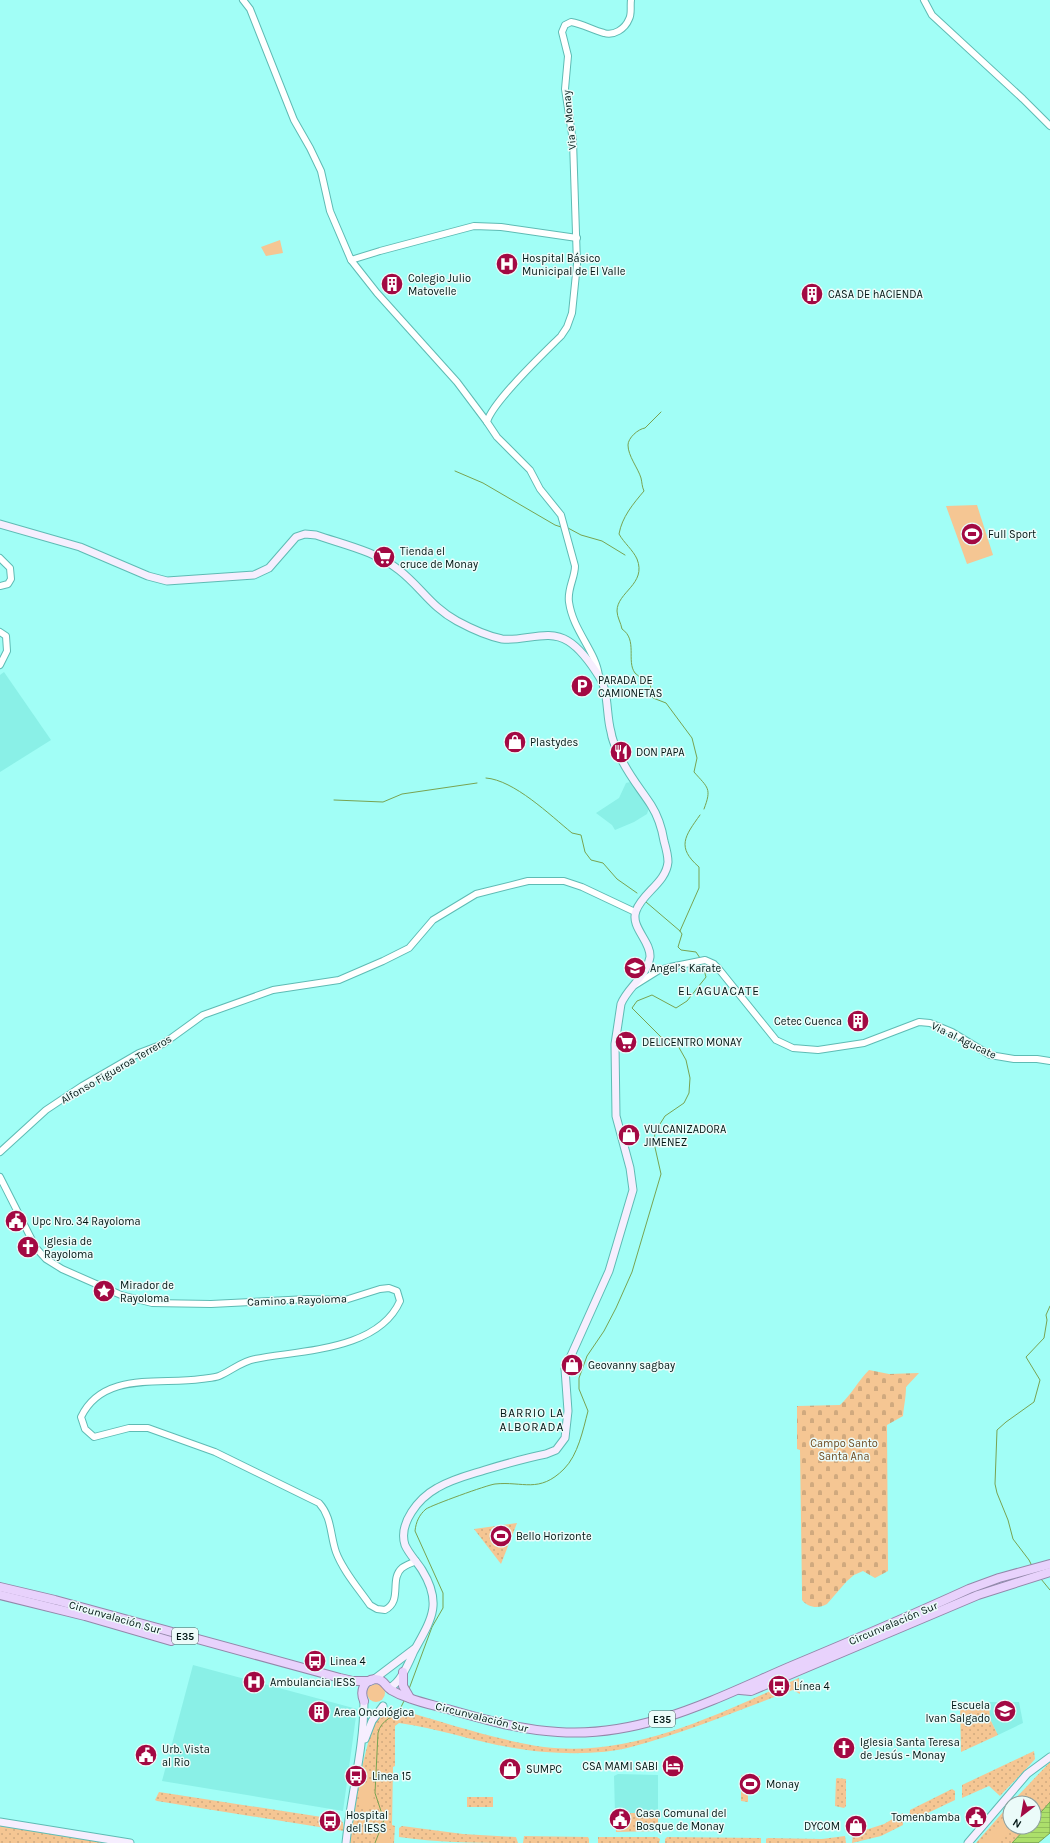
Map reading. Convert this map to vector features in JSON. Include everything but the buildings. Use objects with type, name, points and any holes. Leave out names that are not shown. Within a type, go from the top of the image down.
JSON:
[{"type":"highway","name":"Circunvalación Sur","points":[[389,1688],[411,1699],[510,1726],[543,1731],[585,1733],[650,1723],[739,1690],[999,1578],[1050,1564]]},
{"type":"highway","name":"Circunvalación Sur","points":[[739,1690],[751,1691],[978,1595],[1050,1572]]},
{"type":"highway","name":"Circunvalación Sur","points":[[0,1586],[340,1678],[353,1681],[372,1680]]},
{"type":"highway","name":"Circunvalación Sur","points":[[0,1595],[95,1619],[171,1641]]},
{"type":"highway","points":[[403,1672],[403,1686],[411,1699]]},
{"type":"highway","name":"E35","points":[[372,1680],[384,1682],[389,1688]]},
{"type":"highway","points":[[364,1701],[362,1696],[363,1689],[372,1680]]},
{"type":"main road","points":[[0,524],[80,547],[148,576],[167,581],[254,575],[269,568],[296,537],[305,534],[316,535],[380,557],[401,571],[433,605],[471,628],[503,639],[549,636],[567,640],[581,652],[600,678],[603,686],[610,732],[618,754],[655,812],[660,824],[668,863],[664,873],[639,904],[636,912],[638,928],[648,948],[650,957],[646,967],[634,986],[623,999],[617,1018],[615,1052],[616,1116],[630,1168],[633,1190],[609,1271],[565,1369],[568,1411],[565,1438],[556,1450],[546,1454],[458,1478],[436,1488],[414,1508],[404,1526],[406,1545],[430,1585],[434,1601],[425,1632],[403,1672],[395,1684],[389,1688]]},
{"type":"main road","points":[[372,1680],[417,1647]]},
{"type":"main road","points":[[346,1843],[352,1798],[362,1747],[364,1701]]},
{"type":"main road","points":[[362,1747],[372,1721],[383,1706]]},
{"type":"main road","points":[[968,1843],[1027,1774],[1050,1757]]},
{"type":"main road","points":[[0,1822],[130,1843]]},
{"type":"street","points":[[243,0],[250,9],[294,120],[310,148],[321,172],[330,211],[351,260],[377,293],[457,382],[498,438],[530,470],[540,489],[561,515],[567,532],[575,566],[575,572],[569,589],[569,604],[576,627],[597,667],[600,678]]},
{"type":"street","name":"Via a Monay","points":[[576,238],[573,141],[565,90],[568,56],[562,32],[565,25],[570,22],[582,24],[605,34],[615,34],[626,25],[630,18],[630,0]]},
{"type":"street","points":[[924,0],[932,15],[1050,126]]},
{"type":"street","points":[[351,260],[474,226],[501,227],[576,238],[574,299],[567,326],[561,336],[498,402],[488,417],[487,422]]},
{"type":"street","points":[[0,558],[10,568],[12,579],[8,584],[0,586]]},
{"type":"street","points":[[0,632],[6,636],[7,651],[0,665]]},
{"type":"street","name":"Alfonso Figueroa Terreros","points":[[0,1152],[46,1110],[82,1086],[139,1054],[163,1044],[203,1015],[273,990],[339,980],[383,961],[409,948],[433,920],[476,894],[528,881],[564,881],[582,887],[636,912]]},
{"type":"street","name":"Via al Agucate","points":[[634,986],[659,970],[705,960],[714,964],[718,968],[776,1040],[793,1048],[818,1050],[864,1043],[919,1022],[930,1023],[952,1032],[990,1055],[1000,1058],[1050,1061]]},
{"type":"street","name":"Camino a Rayoloma","points":[[0,1177],[36,1248],[46,1259],[62,1269],[120,1295],[152,1303],[211,1304],[308,1299],[345,1300],[380,1288],[388,1288],[397,1292],[400,1300],[393,1313],[374,1330],[356,1339],[314,1351],[253,1359],[218,1376],[177,1382],[124,1384],[109,1389],[98,1396],[87,1406],[81,1417],[85,1429],[94,1436],[129,1428],[148,1428],[215,1452],[319,1503],[329,1518],[336,1551],[341,1562],[370,1605],[377,1609],[385,1610],[393,1603],[400,1570],[416,1561]]},
{"type":"shaded area","points":[[4,672],[51,740],[0,772],[0,675]]},
{"type":"shaded area","points":[[630,782],[649,808],[647,814],[634,822],[615,830],[612,825],[596,813],[619,798],[626,783]]},
{"type":"shaded area","points":[[193,1665],[357,1709],[343,1811],[162,1781]]},
{"type":"shaded area","name":"Escuela Ivan Salgado","points":[[989,1702],[1019,1702],[1023,1723],[998,1735],[990,1719]]},
{"type":"shaded area","points":[[618,1774],[658,1775],[658,1813],[615,1813],[614,1776]]},
{"type":"shaded area","points":[[1050,1802],[1050,1833],[1038,1843],[1012,1843],[1020,1835],[1042,1835],[1042,1811]]},
{"type":"green space","points":[[280,240],[283,253],[266,256],[261,247]]},
{"type":"green space","name":"Full Sport","points":[[977,505],[993,555],[967,564],[946,506]]},
{"type":"green space","name":"Campo Santo Santa Ana","points":[[869,1370],[889,1374],[919,1373],[906,1387],[903,1416],[887,1425],[888,1571],[875,1578],[863,1571],[854,1575],[827,1604],[821,1607],[814,1607],[807,1605],[802,1600],[800,1450],[797,1449],[797,1406],[840,1405]]},
{"type":"green space","points":[[517,1523],[501,1564],[474,1529]]},
{"type":"green space","name":"Bello Horizonte","points":[[495,1528],[511,1535],[507,1544],[491,1537]]},
{"type":"green space","points":[[799,1678],[800,1694],[793,1690],[672,1735],[631,1747],[604,1752],[541,1752],[499,1745],[428,1728],[399,1723],[395,1726],[395,1766],[393,1767],[392,1825],[395,1826],[394,1843],[350,1843],[360,1775],[373,1723],[386,1711],[400,1710],[490,1736],[526,1744],[544,1747],[578,1749],[611,1746],[676,1730]]},
{"type":"green space","points":[[376,1684],[382,1687],[385,1693],[382,1699],[376,1702],[370,1699],[367,1693],[370,1687]]},
{"type":"green space","points":[[960,1702],[989,1702],[990,1719],[998,1735],[961,1752]]},
{"type":"green space","points":[[1034,1751],[1035,1759],[1000,1796],[989,1786],[962,1798],[962,1785]]},
{"type":"green space","points":[[1050,1762],[1050,1802],[1042,1811],[1042,1795],[1019,1795]]},
{"type":"green space","points":[[742,1775],[760,1776],[760,1791],[748,1791],[748,1802],[741,1801]]},
{"type":"green space","points":[[837,1778],[846,1779],[846,1806],[844,1808],[835,1806]]},
{"type":"green space","name":"Monay","points":[[742,1779],[759,1779],[759,1790],[742,1790]]},
{"type":"green space","points":[[360,1782],[374,1783],[373,1809],[359,1808]]},
{"type":"green space","points":[[952,1789],[955,1791],[955,1800],[909,1822],[910,1810]]},
{"type":"green space","points":[[159,1792],[341,1820],[344,1831],[157,1801],[155,1800]]},
{"type":"green space","points":[[467,1797],[493,1797],[493,1807],[467,1807]]},
{"type":"green space","points":[[615,1813],[658,1813],[658,1831],[616,1832]]},
{"type":"green space","points":[[903,1813],[903,1825],[881,1836],[852,1843],[853,1834],[884,1824]]},
{"type":"green space","points":[[1002,1813],[1002,1835],[1020,1835],[1012,1843],[976,1843]]},
{"type":"green space","points":[[1002,1819],[1002,1835],[1006,1835],[999,1843],[981,1843]]},
{"type":"green space","points":[[0,1825],[60,1834],[106,1843],[0,1843]]},
{"type":"green space","points":[[402,1826],[463,1834],[516,1837],[518,1843],[444,1842],[399,1837],[399,1828]]},
{"type":"green space","points":[[376,1829],[391,1830],[390,1843],[375,1843]]},
{"type":"green space","points":[[524,1836],[588,1837],[589,1843],[523,1843]]},
{"type":"green space","points":[[845,1836],[846,1843],[766,1843],[766,1839],[768,1838],[822,1839]]},
{"type":"green space","points":[[598,1837],[657,1837],[660,1839],[659,1843],[598,1843]]},
{"type":"green space","points":[[667,1837],[761,1838],[761,1843],[665,1843],[665,1839]]},
{"type":"waterway","points":[[661,412],[645,428],[634,434],[628,442],[628,449],[640,474],[644,491],[625,516],[620,528],[619,534],[637,559],[639,568],[635,581],[618,604],[617,613],[622,629],[630,639],[631,663],[635,673],[650,684],[653,698],[666,703],[692,738],[697,758],[694,772],[705,785],[708,792],[704,809]]},
{"type":"waterway","points":[[455,471],[483,483],[555,525],[561,527]]},
{"type":"waterway","points":[[568,528],[581,535],[602,541],[625,555]]},
{"type":"waterway","points":[[486,778],[497,780],[520,792],[543,808],[572,833],[581,835],[585,852],[591,860],[603,863],[617,879],[637,893]]},
{"type":"waterway","points":[[334,800],[383,802],[402,794],[477,783]]},
{"type":"waterway","points":[[680,931],[699,888],[699,867],[687,853],[685,841],[690,829],[700,815]]},
{"type":"waterway","points":[[646,902],[680,931],[682,934],[678,947],[681,950],[696,952],[700,958]]},
{"type":"waterway","points":[[409,1689],[432,1627],[443,1608],[443,1593],[415,1531],[421,1514],[426,1509],[490,1485],[531,1485],[547,1481],[555,1477],[564,1469],[573,1457],[576,1450],[588,1411],[579,1389],[579,1378],[587,1356],[604,1331],[632,1272],[661,1174],[654,1143],[655,1132],[665,1116],[684,1103],[689,1093],[690,1078],[686,1060],[677,1044],[661,1037],[632,1008],[637,1001],[652,995],[676,1008],[687,1001],[706,977],[702,963]]},
{"type":"waterway","points":[[1032,1566],[1013,1539],[1008,1520],[997,1493],[995,1484],[997,1430],[1034,1402],[1040,1380],[1026,1357],[1044,1338],[1047,1320],[1046,1315],[1050,1306]]},
{"type":"waterway","points":[[1041,1579],[1050,1590]]},
{"type":"waterway","points":[[375,1843],[384,1820],[375,1793],[378,1733],[382,1724],[398,1712],[405,1699]]},
{"type":"place","name":"Hospital Básico Municipal de El Valle","points":[[507,264]]},
{"type":"place","name":"Colegio Julio Matovelle","points":[[392,284]]},
{"type":"place","name":"CASA DE hACIENDA","points":[[812,294]]},
{"type":"place","name":"Full Sport","points":[[972,534]]},
{"type":"place","name":"Tienda el cruce de Monay","points":[[384,557]]},
{"type":"place","name":"PARADA DE CAMIONETAS","points":[[582,686]]},
{"type":"place","name":"Plastydes","points":[[515,742]]},
{"type":"place","name":"DON PAPA","points":[[621,752]]},
{"type":"place","name":"Angel’s Karate","points":[[635,968]]},
{"type":"place","name":"Cetec Cuenca","points":[[858,1021]]},
{"type":"place","name":"DELICENTRO MONAY","points":[[626,1042]]},
{"type":"place","name":"VULCANIZADORA JIMENEZ","points":[[629,1135]]},
{"type":"place","name":"Upc Nro. 34 Rayoloma","points":[[16,1221]]},
{"type":"place","name":"Iglesia de Rayoloma","points":[[28,1247]]},
{"type":"place","name":"Mirador de Rayoloma","points":[[104,1291]]},
{"type":"place","name":"Geovanny sagbay","points":[[572,1365]]},
{"type":"place","name":"Bello Horizonte","points":[[501,1536]]},
{"type":"place","name":"Linea 4","points":[[315,1661]]},
{"type":"place","name":"Ambulancia IESS","points":[[254,1682]]},
{"type":"place","name":"Línea 4","points":[[779,1686]]},
{"type":"place","name":"Escuela Ivan Salgado","points":[[1005,1711]]},
{"type":"place","name":"Area Oncológica","points":[[319,1712]]},
{"type":"place","name":"Iglesia Santa Teresa de Jesús - Monay","points":[[844,1748]]},
{"type":"place","name":"Urb. Vista al Rio","points":[[146,1755]]},
{"type":"place","name":"CSA MAMI SABI","points":[[673,1766]]},
{"type":"place","name":"SUMPC","points":[[510,1769]]},
{"type":"place","name":"Linea 15","points":[[356,1776]]},
{"type":"place","name":"Monay","points":[[750,1784]]},
{"type":"place","name":"Tomenbamba","points":[[976,1817]]},
{"type":"place","name":"Casa Comunal del Bosque de Monay","points":[[620,1819]]},
{"type":"place","name":"Hospital del IESS","points":[[330,1821]]},
{"type":"place","name":"DYCOM","points":[[856,1826]]},
{"type":"district","name":"EL AGUACATE","points":[[719,991]]},
{"type":"district","name":"BARRIO LA ALBORADA","points":[[532,1420]]}]
